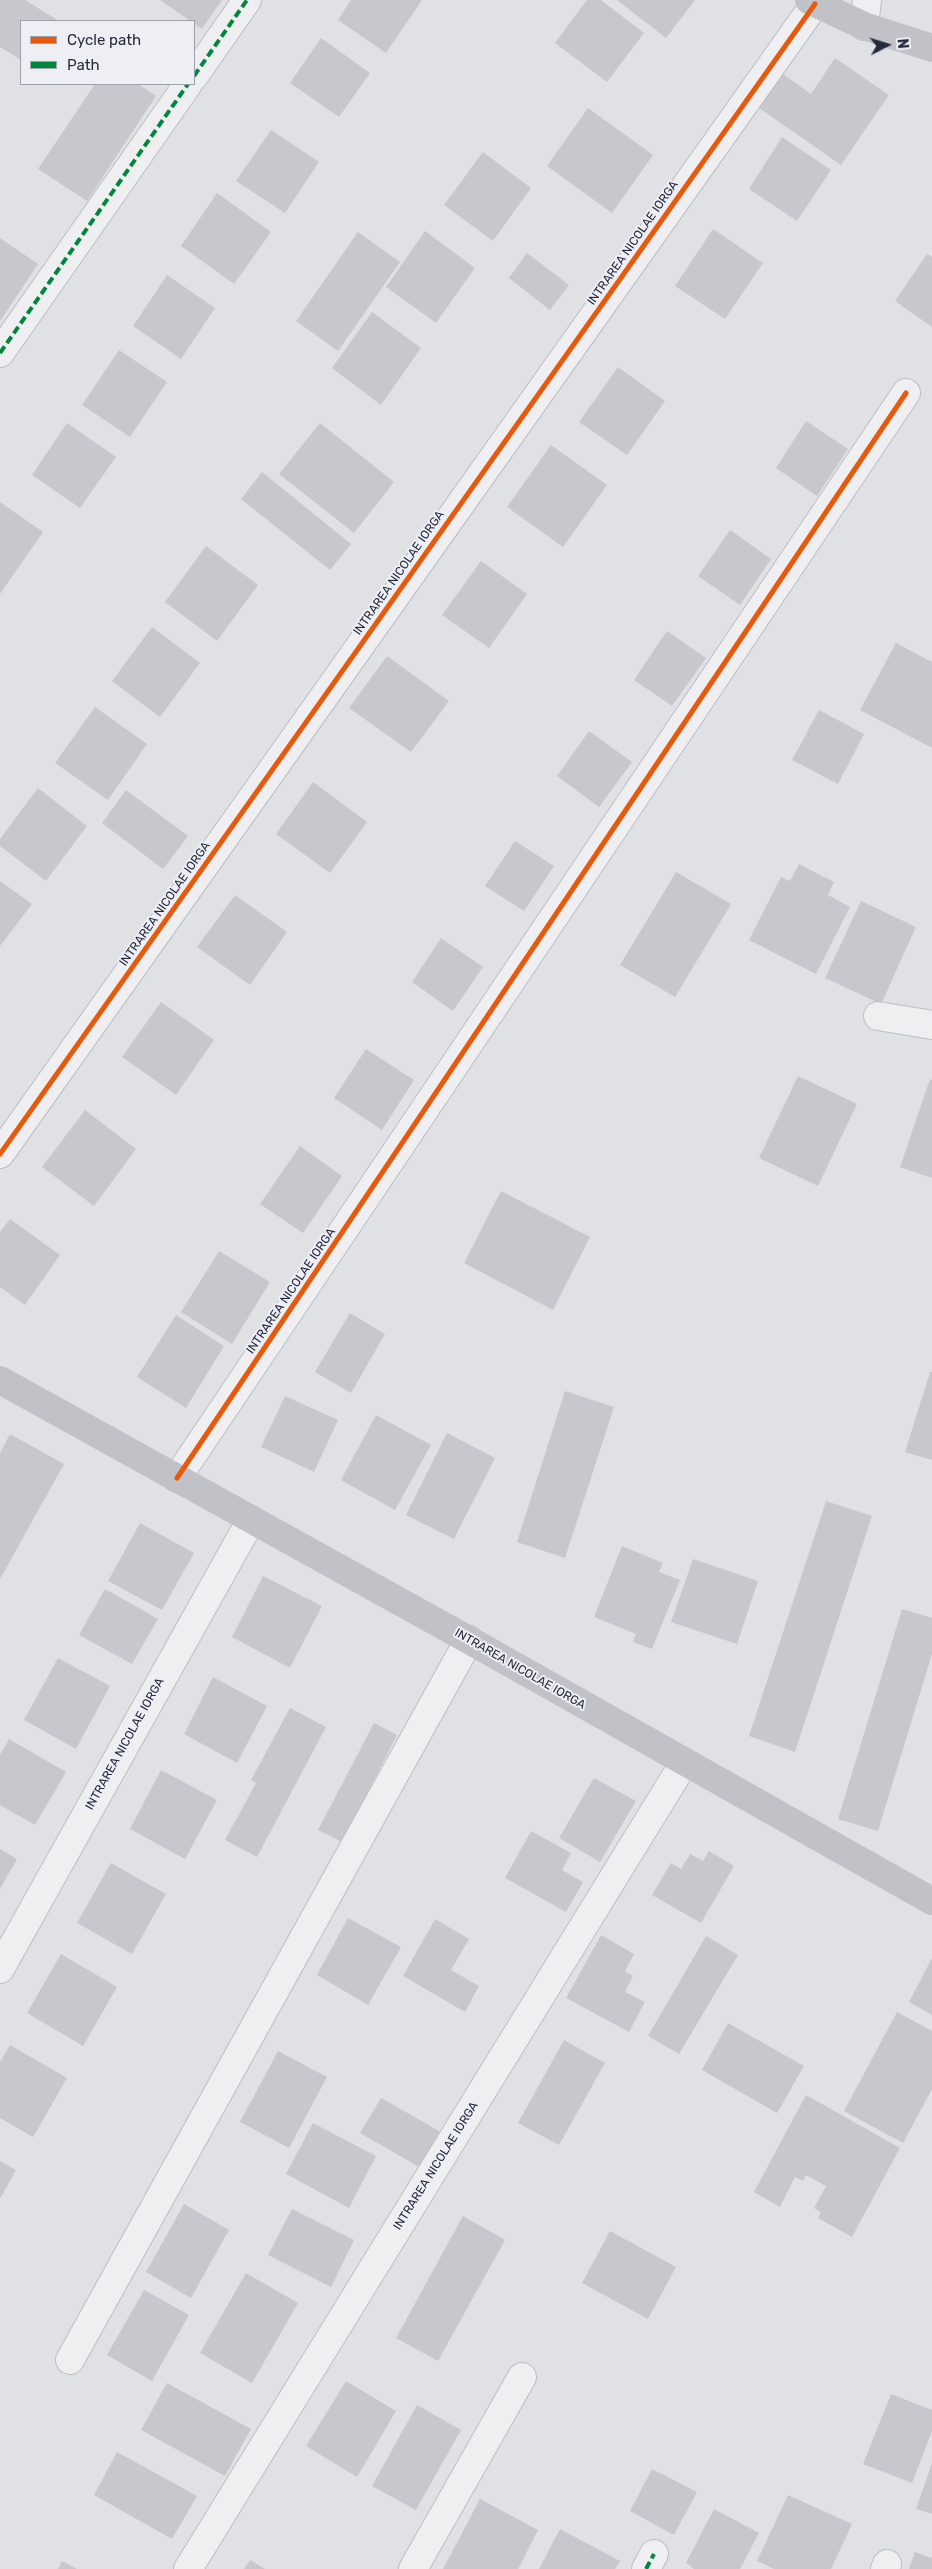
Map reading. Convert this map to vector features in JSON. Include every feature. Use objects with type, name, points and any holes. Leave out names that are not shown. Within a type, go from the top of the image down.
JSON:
[{"type":"street","points":[[195,75],[247,0]]},
{"type":"street","points":[[812,2],[866,13],[932,48]]},
{"type":"street","name":"INTRAREA NICOLAE IORGA","points":[[0,1154],[812,2]]},
{"type":"street","points":[[0,353],[187,85]]},
{"type":"street","name":"INTRAREA NICOLAE IORGA","points":[[177,1478],[906,393]]},
{"type":"street","points":[[878,1016],[932,1025]]},
{"type":"street","name":"INTRAREA NICOLAE IORGA","points":[[0,1380],[469,1640],[932,1902]]},
{"type":"street","name":"INTRAREA NICOLAE IORGA","points":[[0,1969],[251,1520]]},
{"type":"street","points":[[70,2360],[469,1640]]},
{"type":"street","name":"INTRAREA NICOLAE IORGA","points":[[188,2569],[684,1763]]},
{"type":"street","points":[[413,2569],[522,2377]]},
{"type":"building","points":[[0,0],[25,0],[57,20],[20,20],[20,59],[0,47]]},
{"type":"building","points":[[160,0],[222,0],[202,29],[195,24],[195,20],[189,20]]},
{"type":"building","points":[[351,0],[422,0],[386,53],[338,20]]},
{"type":"building","points":[[587,0],[601,0],[644,33],[607,82],[555,43]]},
{"type":"building","points":[[617,0],[695,0],[666,38]]},
{"type":"building","points":[[321,38],[370,73],[339,117],[290,83]]},
{"type":"building","points":[[835,58],[889,95],[841,165],[759,108],[783,74],[811,94]]},
{"type":"building","points":[[94,85],[140,85],[156,96],[87,201],[38,169]]},
{"type":"building","points":[[588,108],[653,155],[612,213],[547,166]]},
{"type":"building","points":[[271,130],[319,162],[285,213],[236,181]]},
{"type":"building","points":[[782,137],[831,170],[797,221],[749,189]]},
{"type":"building","points":[[483,152],[531,188],[493,241],[444,205]]},
{"type":"building","points":[[217,193],[271,232],[234,284],[181,246]]},
{"type":"building","points":[[713,229],[763,263],[725,319],[675,286]]},
{"type":"building","points":[[425,231],[475,268],[436,323],[386,287]]},
{"type":"building","points":[[358,232],[400,262],[338,351],[296,321]]},
{"type":"building","points":[[0,238],[38,264],[0,321]]},
{"type":"building","points":[[527,253],[569,285],[550,310],[509,278]]},
{"type":"building","points":[[927,254],[932,257],[932,327],[895,301]]},
{"type":"building","points":[[167,275],[215,308],[181,359],[133,326]]},
{"type":"building","points":[[372,312],[421,348],[381,405],[332,368]]},
{"type":"building","points":[[119,350],[167,382],[130,437],[82,405]]},
{"type":"building","points":[[618,367],[665,401],[627,455],[579,422]]},
{"type":"building","points":[[806,421],[848,449],[817,496],[776,468]]},
{"type":"building","points":[[67,423],[116,457],[80,508],[32,475]]},
{"type":"building","points":[[320,423],[394,482],[354,533],[279,474]]},
{"type":"building","points":[[551,445],[607,485],[563,547],[507,507]]},
{"type":"building","points":[[262,472],[351,544],[330,570],[241,499]]},
{"type":"building","points":[[0,502],[43,532],[0,594]]},
{"type":"building","points":[[730,530],[771,559],[740,605],[698,576]]},
{"type":"building","points":[[206,546],[258,585],[217,641],[165,602]]},
{"type":"building","points":[[481,561],[527,594],[489,648],[442,615]]},
{"type":"building","points":[[152,627],[200,663],[160,717],[112,681]]},
{"type":"building","points":[[667,631],[706,658],[672,706],[634,680]]},
{"type":"building","points":[[896,643],[932,662],[932,748],[860,710]]},
{"type":"building","points":[[387,656],[449,701],[411,752],[349,708]]},
{"type":"building","points":[[95,707],[147,744],[108,800],[55,763]]},
{"type":"building","points":[[819,710],[864,734],[838,784],[792,760]]},
{"type":"building","points":[[589,731],[632,762],[599,807],[557,776]]},
{"type":"building","points":[[313,782],[367,822],[330,873],[276,834]]},
{"type":"building","points":[[38,788],[87,826],[46,881],[0,846],[0,839]]},
{"type":"building","points":[[126,790],[188,836],[163,869],[102,823]]},
{"type":"building","points":[[515,841],[554,866],[524,911],[485,886]]},
{"type":"building","points":[[799,864],[834,882],[828,895],[850,907],[816,974],[749,940],[781,877],[790,881]]},
{"type":"building","points":[[676,872],[731,904],[675,997],[620,965]]},
{"type":"building","points":[[0,881],[32,904],[0,946]]},
{"type":"building","points":[[235,895],[287,932],[250,985],[197,947]]},
{"type":"building","points":[[861,901],[916,927],[881,1004],[825,978]]},
{"type":"building","points":[[441,938],[483,967],[453,1011],[412,982]]},
{"type":"building","points":[[161,1002],[214,1040],[176,1095],[122,1057]]},
{"type":"building","points":[[366,1049],[414,1080],[382,1130],[334,1098]]},
{"type":"building","points":[[798,1076],[857,1104],[818,1186],[759,1158]]},
{"type":"building","points":[[930,1079],[932,1080],[932,1178],[900,1167]]},
{"type":"building","points":[[85,1110],[136,1149],[94,1206],[42,1167]]},
{"type":"building","points":[[300,1146],[342,1176],[303,1233],[260,1204]]},
{"type":"building","points":[[501,1191],[590,1237],[553,1310],[464,1263]]},
{"type":"building","points":[[10,1219],[60,1255],[25,1305],[0,1287],[0,1232]]},
{"type":"building","points":[[219,1251],[270,1282],[232,1344],[181,1312]]},
{"type":"building","points":[[350,1313],[385,1334],[351,1393],[315,1372]]},
{"type":"building","points":[[176,1315],[224,1346],[186,1408],[137,1377]]},
{"type":"building","points":[[930,1372],[932,1372],[932,1460],[905,1452]]},
{"type":"building","points":[[565,1391],[614,1407],[565,1558],[517,1542]]},
{"type":"building","points":[[285,1396],[338,1420],[314,1472],[261,1447]]},
{"type":"building","points":[[376,1415],[431,1445],[395,1510],[341,1480]]},
{"type":"building","points":[[447,1433],[495,1458],[454,1539],[406,1515]]},
{"type":"building","points":[[10,1434],[64,1464],[0,1579],[0,1453]]},
{"type":"building","points":[[826,1501],[872,1516],[795,1752],[749,1736]]},
{"type":"building","points":[[140,1523],[194,1553],[162,1610],[108,1581]]},
{"type":"building","points":[[622,1546],[663,1563],[659,1572],[680,1580],[652,1649],[633,1642],[636,1634],[594,1617]]},
{"type":"building","points":[[693,1559],[758,1581],[737,1644],[671,1622]]},
{"type":"building","points":[[263,1576],[322,1606],[290,1668],[232,1637]]},
{"type":"building","points":[[105,1589],[158,1619],[132,1664],[79,1635]]},
{"type":"building","points":[[902,1609],[932,1618],[932,1654],[878,1831],[838,1819]]},
{"type":"building","points":[[58,1658],[110,1686],[76,1749],[24,1720]]},
{"type":"building","points":[[213,1677],[267,1706],[237,1763],[184,1734]]},
{"type":"building","points":[[290,1708],[326,1727],[257,1857],[225,1840],[256,1783],[251,1780]]},
{"type":"building","points":[[374,1723],[397,1735],[342,1842],[318,1830]]},
{"type":"building","points":[[9,1739],[66,1772],[35,1825],[0,1805],[0,1755]]},
{"type":"building","points":[[161,1770],[217,1800],[185,1859],[130,1829]]},
{"type":"building","points":[[594,1778],[636,1801],[600,1862],[559,1838]]},
{"type":"building","points":[[531,1831],[571,1853],[562,1870],[583,1882],[566,1912],[505,1878]]},
{"type":"building","points":[[0,1849],[17,1859],[0,1889]]},
{"type":"building","points":[[709,1851],[734,1866],[701,1923],[652,1895],[671,1863],[681,1869],[690,1854],[703,1861]]},
{"type":"building","points":[[111,1863],[166,1894],[132,1954],[77,1923]]},
{"type":"building","points":[[348,1918],[401,1947],[368,2005],[317,1975]]},
{"type":"building","points":[[435,1919],[469,1939],[451,1970],[479,1986],[465,2012],[403,1976]]},
{"type":"building","points":[[601,1935],[634,1954],[625,1971],[633,1976],[625,1992],[645,2002],[629,2032],[566,1998]]},
{"type":"building","points":[[706,1936],[738,1955],[679,2054],[648,2036]]},
{"type":"building","points":[[61,1954],[117,1987],[83,2046],[27,2013]]},
{"type":"building","points":[[932,1958],[932,2015],[909,2002]]},
{"type":"building","points":[[897,2012],[932,2031],[932,2089],[903,2143],[844,2111]]},
{"type":"building","points":[[728,2023],[804,2066],[777,2113],[702,2070]]},
{"type":"building","points":[[564,2040],[605,2063],[559,2145],[518,2123]]},
{"type":"building","points":[[10,2045],[67,2078],[33,2137],[0,2118],[0,2062]]},
{"type":"building","points":[[278,2051],[327,2077],[289,2148],[240,2122]]},
{"type":"building","points":[[806,2095],[900,2148],[852,2237],[818,2218],[821,2212],[814,2208],[826,2186],[806,2175],[803,2181],[795,2177],[780,2207],[754,2192]]},
{"type":"building","points":[[381,2098],[441,2132],[421,2168],[360,2133]]},
{"type":"building","points":[[313,2123],[376,2156],[349,2208],[286,2174]]},
{"type":"building","points":[[0,2161],[16,2170],[0,2199]]},
{"type":"building","points":[[184,2204],[229,2230],[191,2298],[146,2272]]},
{"type":"building","points":[[292,2209],[354,2240],[331,2287],[268,2255]]},
{"type":"building","points":[[463,2216],[505,2240],[438,2361],[396,2338]]},
{"type":"building","points":[[610,2231],[676,2267],[648,2319],[582,2283]]},
{"type":"building","points":[[246,2273],[298,2303],[252,2383],[200,2353]]},
{"type":"building","points":[[144,2290],[189,2315],[152,2381],[107,2355]]},
{"type":"building","points":[[346,2381],[396,2411],[357,2477],[306,2446]]},
{"type":"building","points":[[167,2383],[251,2429],[225,2476],[141,2430]]},
{"type":"building","points":[[891,2394],[932,2410],[932,2431],[912,2483],[863,2464]]},
{"type":"building","points":[[417,2405],[461,2430],[416,2510],[372,2486]]},
{"type":"building","points":[[117,2452],[197,2496],[172,2539],[94,2495]]},
{"type":"building","points":[[932,2463],[932,2514],[916,2509]]},
{"type":"building","points":[[652,2469],[697,2492],[674,2535],[630,2511]]},
{"type":"building","points":[[788,2495],[852,2524],[831,2569],[774,2569],[757,2561]]},
{"type":"building","points":[[480,2499],[538,2530],[518,2569],[443,2569]]},
{"type":"building","points":[[714,2509],[759,2533],[740,2569],[694,2569],[686,2563]]},
{"type":"building","points":[[560,2529],[620,2561],[615,2569],[539,2569]]},
{"type":"building","points":[[915,2552],[932,2558],[932,2569],[909,2569]]},
{"type":"building","points":[[250,2560],[265,2569],[244,2569]]},
{"type":"building","points":[[62,2561],[77,2569],[58,2569]]},
{"type":"marked path","points":[[195,75],[247,0]]},
{"type":"marked path","points":[[0,353],[187,85]]},
{"type":"marked path","points":[[646,2569],[654,2554]]},
{"type":"cycle path","points":[[0,1154],[815,4]]},
{"type":"cycle path","points":[[177,1478],[906,393]]}]
